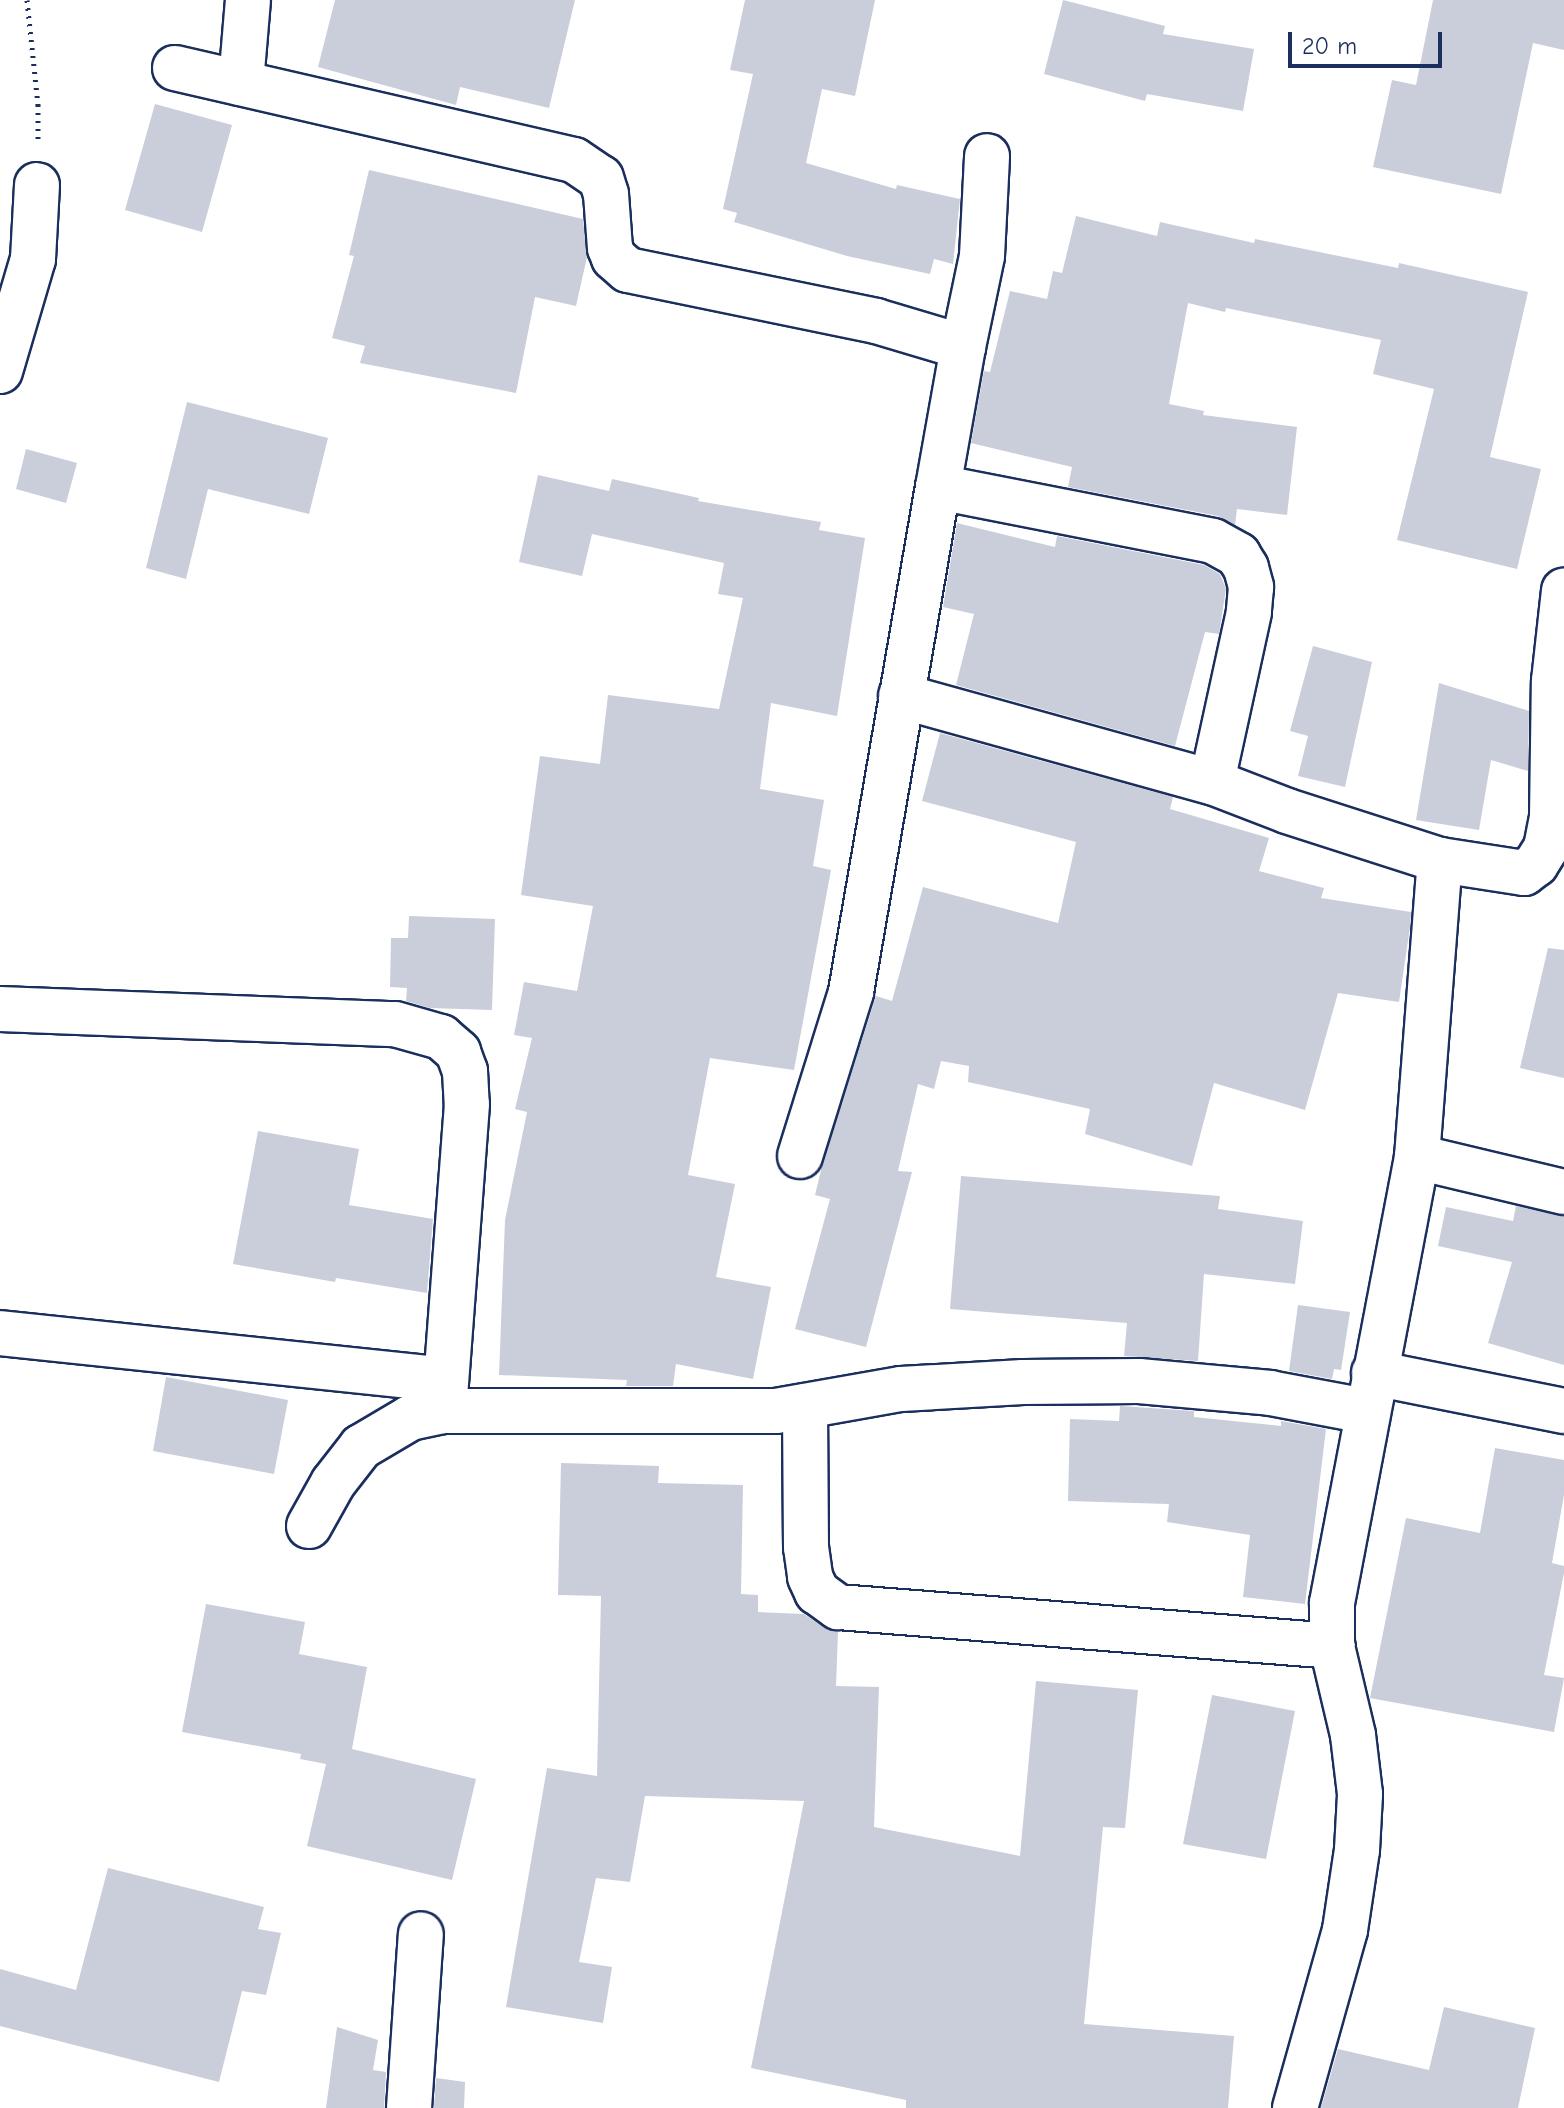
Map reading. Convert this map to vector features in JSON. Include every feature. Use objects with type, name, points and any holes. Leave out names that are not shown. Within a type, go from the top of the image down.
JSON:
[{"type":"street","points":[[241,83],[248,0]]},
{"type":"street","points":[[175,68],[574,160],[601,178],[606,194],[610,248],[614,258],[628,270],[876,321],[963,347]]},
{"type":"street","points":[[800,1156],[851,992],[938,487],[982,256],[987,156]]},
{"type":"street","points":[[0,371],[33,259],[37,185]]},
{"type":"street","points":[[938,487],[1213,541],[1238,555],[1246,568],[1251,587],[1249,612],[1212,782]]},
{"type":"street","points":[[901,696],[1212,782],[1287,811],[1440,860],[1524,873],[1536,864],[1546,848],[1552,816],[1564,591]]},
{"type":"street","points":[[1295,2108],[1345,1930],[1357,1850],[1360,1794],[1353,1735],[1332,1646],[1335,1579],[1417,1157],[1440,860]]},
{"type":"street","points":[[0,1009],[395,1024],[441,1037],[458,1052],[465,1071],[467,1104],[445,1396]]},
{"type":"street","points":[[1417,1157],[1564,1192]]},
{"type":"street","points":[[0,1333],[445,1396],[776,1411],[901,1389],[1139,1381],[1270,1393],[1370,1392],[1564,1411]]},
{"type":"street","points":[[309,1526],[333,1483],[361,1447],[445,1396]]},
{"type":"street","points":[[805,1406],[806,1547],[810,1577],[817,1592],[838,1607],[1332,1646]]},
{"type":"street","points":[[409,2108],[421,1934]]},
{"type":"path","points":[[27,0],[38,105],[37,185]]},
{"type":"building","points":[[335,0],[575,0],[549,108],[460,87],[456,105],[318,67]]},
{"type":"building","points":[[745,0],[875,0],[855,96],[822,89],[806,163],[896,189],[897,185],[960,199],[953,264],[934,259],[930,274],[847,256],[734,222],[737,213],[723,209],[753,74],[730,70]]},
{"type":"building","points":[[1063,0],[1165,26],[1163,34],[1254,49],[1243,111],[1147,94],[1145,101],[1044,74]]},
{"type":"building","points":[[1433,0],[1564,0],[1564,50],[1533,43],[1501,194],[1373,167],[1392,80],[1416,85]]},
{"type":"building","points":[[155,104],[232,125],[202,232],[125,210]]},
{"type":"building","points":[[369,170],[583,219],[587,257],[576,306],[535,297],[516,393],[360,363],[365,346],[332,338],[354,256],[349,255]]},
{"type":"building","points":[[1076,216],[1157,236],[1160,222],[1254,243],[1255,239],[1398,268],[1399,263],[1528,292],[1490,457],[1541,469],[1517,569],[1397,540],[1434,389],[1373,374],[1381,340],[1188,303],[1169,404],[1204,411],[1203,415],[1297,427],[1287,515],[1237,509],[1235,525],[1218,516],[1068,487],[1072,467],[971,443],[984,371],[990,372],[1010,291],[1047,299],[1053,271],[1062,273]]},
{"type":"building","points":[[187,402],[328,438],[309,514],[208,489],[186,579],[146,568]]},
{"type":"building","points":[[26,449],[77,463],[66,503],[16,489]]},
{"type":"building","points":[[538,475],[609,491],[612,479],[699,498],[698,501],[821,522],[819,530],[865,538],[837,716],[771,703],[760,789],[824,800],[813,866],[831,870],[794,1070],[710,1058],[688,1175],[735,1184],[716,1277],[771,1287],[753,1379],[676,1364],[673,1386],[626,1386],[627,1380],[499,1375],[505,1220],[527,1112],[515,1109],[532,1038],[514,1035],[524,982],[577,991],[593,906],[521,895],[540,756],[600,764],[608,695],[719,709],[743,598],[718,594],[724,563],[592,534],[582,576],[519,562]]},
{"type":"building","points":[[957,523],[1055,547],[1057,536],[1204,565],[1220,574],[1226,589],[1219,634],[1205,632],[1175,746],[956,685],[974,614],[943,607]]},
{"type":"building","points":[[1313,646],[1372,662],[1345,787],[1298,776],[1308,736],[1290,731]]},
{"type":"building","points":[[1439,683],[1529,711],[1528,771],[1491,760],[1479,830],[1416,820]]},
{"type":"building","points":[[940,733],[1173,797],[1170,809],[1269,838],[1259,871],[1324,888],[1321,898],[1411,912],[1410,927],[1399,1002],[1338,993],[1305,1110],[1214,1083],[1192,1166],[1085,1134],[1090,1109],[968,1082],[969,1066],[941,1061],[934,1089],[918,1084],[898,1171],[912,1172],[866,1347],[795,1329],[830,1199],[815,1195],[822,1166],[876,996],[892,1001],[923,887],[1058,923],[1076,842],[922,801]]},
{"type":"building","points":[[409,916],[495,919],[492,1010],[430,1008],[406,1001],[407,988],[390,987],[391,938],[408,938]]},
{"type":"building","points":[[1548,948],[1564,950],[1564,1078],[1520,1068]]},
{"type":"building","points":[[258,1131],[359,1149],[349,1205],[433,1219],[427,1293],[336,1278],[335,1282],[233,1264]]},
{"type":"building","points":[[961,1176],[1220,1196],[1218,1209],[1303,1221],[1295,1284],[1204,1274],[1198,1361],[1124,1356],[1127,1323],[950,1309]]},
{"type":"building","points":[[1516,1206],[1564,1216],[1564,1365],[1488,1343],[1512,1262],[1438,1246],[1446,1207],[1513,1221]]},
{"type":"building","points":[[1298,1305],[1350,1312],[1341,1370],[1334,1369],[1332,1379],[1289,1371]]},
{"type":"building","points":[[166,1377],[288,1400],[274,1474],[153,1451]]},
{"type":"building","points":[[1120,1406],[1194,1411],[1194,1417],[1281,1426],[1281,1421],[1326,1429],[1305,1604],[1243,1597],[1250,1535],[1167,1522],[1169,1504],[1068,1501],[1070,1419],[1119,1421]]},
{"type":"building","points":[[1495,1448],[1564,1460],[1564,1495],[1552,1563],[1564,1566],[1564,1573],[1544,1675],[1564,1678],[1554,1732],[1370,1698],[1406,1518],[1480,1533]]},
{"type":"building","points":[[561,1463],[659,1466],[658,1483],[743,1485],[741,1594],[758,1595],[758,1612],[804,1614],[823,1627],[838,1632],[836,1686],[879,1687],[874,1827],[1020,1856],[1036,1681],[1138,1690],[1125,1828],[1103,1827],[1084,2024],[1234,2036],[1228,2108],[906,2108],[906,2100],[751,2068],[804,1801],[645,1796],[630,1882],[596,1878],[579,1962],[612,1967],[603,2023],[506,2007],[547,1768],[597,1776],[601,1596],[558,1595]]},
{"type":"building","points":[[206,1604],[305,1622],[299,1654],[367,1667],[352,1749],[476,1779],[452,1880],[307,1846],[326,1764],[300,1759],[301,1754],[182,1732]]},
{"type":"building","points":[[1212,1695],[1295,1711],[1266,1859],[1183,1844]]},
{"type":"building","points":[[108,1868],[264,1907],[258,1929],[281,1933],[266,1995],[242,1991],[219,2082],[0,2026],[0,1969],[76,1990]]},
{"type":"building","points":[[1444,2007],[1535,2028],[1518,2108],[1321,2108],[1338,2049],[1429,2070]]},
{"type":"building","points":[[337,2027],[378,2040],[373,2070],[386,2072],[384,2108],[326,2108]]},
{"type":"building","points":[[436,2078],[465,2082],[464,2108],[434,2108]]}]
